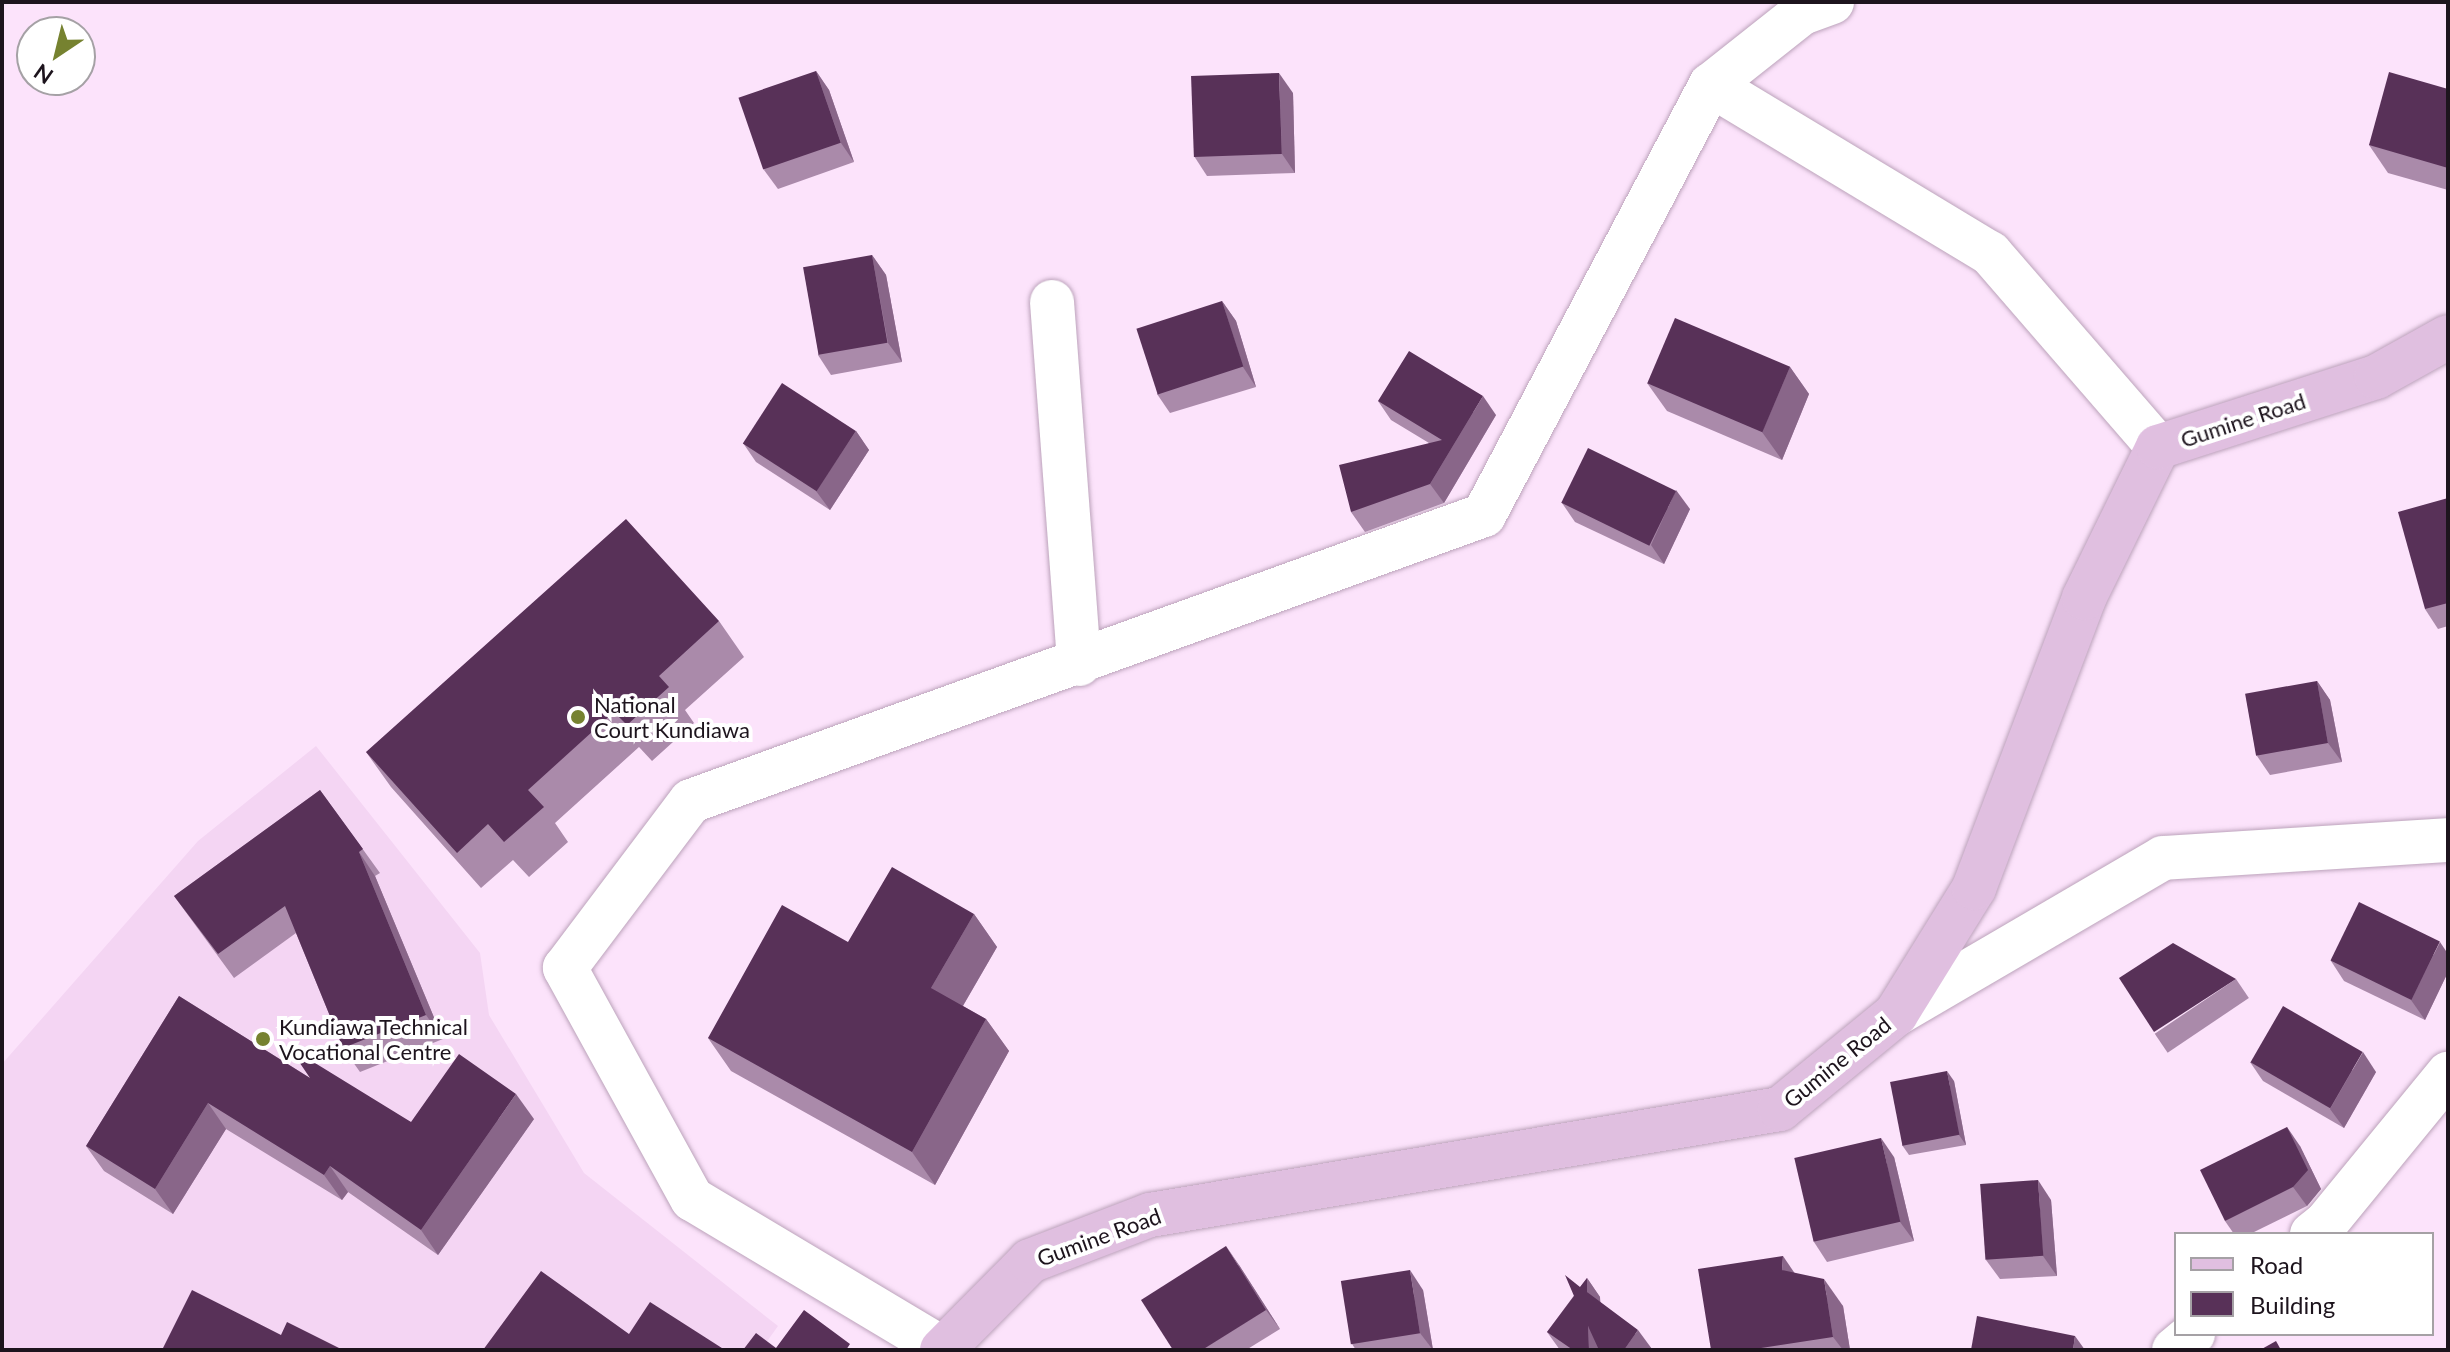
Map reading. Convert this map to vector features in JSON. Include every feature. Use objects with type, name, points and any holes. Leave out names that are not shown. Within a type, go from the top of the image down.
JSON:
[{"type":"main road","name":"Gumine Road","points":[[943,1350],[1030,1261],[1150,1215],[1780,1109],[1896,1014],[1974,888],[2084,598],[2158,447],[2376,377],[2448,337]]},
{"type":"street","points":[[943,1350],[692,1199],[565,968],[691,801],[1079,664],[1484,515],[1711,85],[1802,13],[1832,2]]},
{"type":"street","points":[[1711,85],[1990,253],[2158,447]]},
{"type":"street","points":[[1052,302],[1079,664]]},
{"type":"street","points":[[1896,1014],[2163,858],[2448,840]]},
{"type":"street","points":[[2315,1232],[2326,1223],[2448,1074]]},
{"type":"street","points":[[2174,1350],[2191,1336]]},
{"type":"shaded area","name":"Kundiawa Technical Vocational Centre","points":[[316,746],[480,953],[489,1015],[584,1173],[778,1326],[761,1350],[2,1350],[2,1064],[198,841]]},
{"type":"building","points":[[816,71],[841,143],[763,170],[738,98]]},
{"type":"building","points":[[2389,72],[2448,89],[2448,168],[2369,145]]},
{"type":"building","points":[[1279,73],[1282,154],[1194,157],[1191,76]]},
{"type":"building","points":[[872,255],[887,343],[819,355],[803,267]]},
{"type":"building","points":[[1222,301],[1243,367],[1158,394],[1136,329]]},
{"type":"building","points":[[1675,318],[1790,367],[1762,432],[1647,383]]},
{"type":"building","points":[[1409,351],[1483,396],[1430,484],[1351,512],[1339,465],[1442,440],[1378,401]]},
{"type":"building","points":[[782,383],[856,431],[817,491],[743,443]]},
{"type":"building","points":[[1588,448],[1676,491],[1649,546],[1561,503]]},
{"type":"building","points":[[2448,498],[2448,603],[2425,609],[2398,512]]},
{"type":"building","name":"National Court Kundiawa","points":[[626,519],[719,621],[659,676],[669,687],[627,725],[614,712],[528,790],[544,807],[504,842],[488,824],[457,853],[366,752]]},
{"type":"building","points":[[2317,681],[2328,743],[2256,756],[2245,694]]},
{"type":"building","points":[[320,790],[363,849],[359,852],[426,1015],[343,1048],[285,906],[218,954],[174,896]]},
{"type":"building","points":[[892,867],[974,914],[931,988],[986,1019],[912,1152],[708,1038],[782,905],[848,942]]},
{"type":"building","points":[[2359,902],[2440,941],[2411,1000],[2331,960]]},
{"type":"building","points":[[2173,943],[2236,979],[2154,1032],[2119,978]]},
{"type":"building","points":[[179,996],[310,1078],[289,1047],[411,1122],[459,1054],[516,1094],[421,1230],[330,1166],[324,1175],[208,1103],[155,1189],[86,1146]]},
{"type":"building","points":[[2283,1006],[2363,1052],[2330,1108],[2250,1062]]},
{"type":"building","points":[[1947,1071],[1959,1135],[1902,1146],[1890,1082]]},
{"type":"building","points":[[2287,1127],[2308,1170],[2293,1187],[2225,1221],[2200,1170]]},
{"type":"building","points":[[1881,1138],[1900,1222],[1814,1242],[1794,1158]]},
{"type":"building","points":[[2038,1180],[2043,1256],[1985,1260],[1980,1184]]},
{"type":"building","points":[[1226,1246],[1266,1310],[1202,1350],[1173,1350],[1141,1300]]},
{"type":"building","points":[[1783,1256],[1782,1270],[1824,1279],[1833,1337],[1748,1350],[1711,1350],[1698,1269]]},
{"type":"building","points":[[1410,1270],[1420,1333],[1351,1344],[1341,1281]]},
{"type":"building","points":[[541,1271],[629,1334],[650,1302],[725,1350],[483,1350]]},
{"type":"building","points":[[1565,1275],[1580,1287],[1587,1278],[1587,1292],[1638,1330],[1624,1350],[1599,1350],[1588,1326],[1589,1350],[1573,1350],[1547,1332],[1574,1296]]},
{"type":"building","points":[[192,1290],[281,1335],[287,1322],[343,1350],[162,1350]]},
{"type":"building","points":[[804,1310],[850,1344],[846,1350],[743,1350],[756,1333],[776,1348]]},
{"type":"building","points":[[1977,1316],[2075,1336],[2073,1350],[1971,1350]]},
{"type":"building","points":[[2276,1341],[2281,1350],[2260,1350]]},
{"type":"place","name":"National Court Kundiawa","points":[[578,717]]},
{"type":"place","name":"Kundiawa Technical Vocational Centre","points":[[263,1039]]}]
